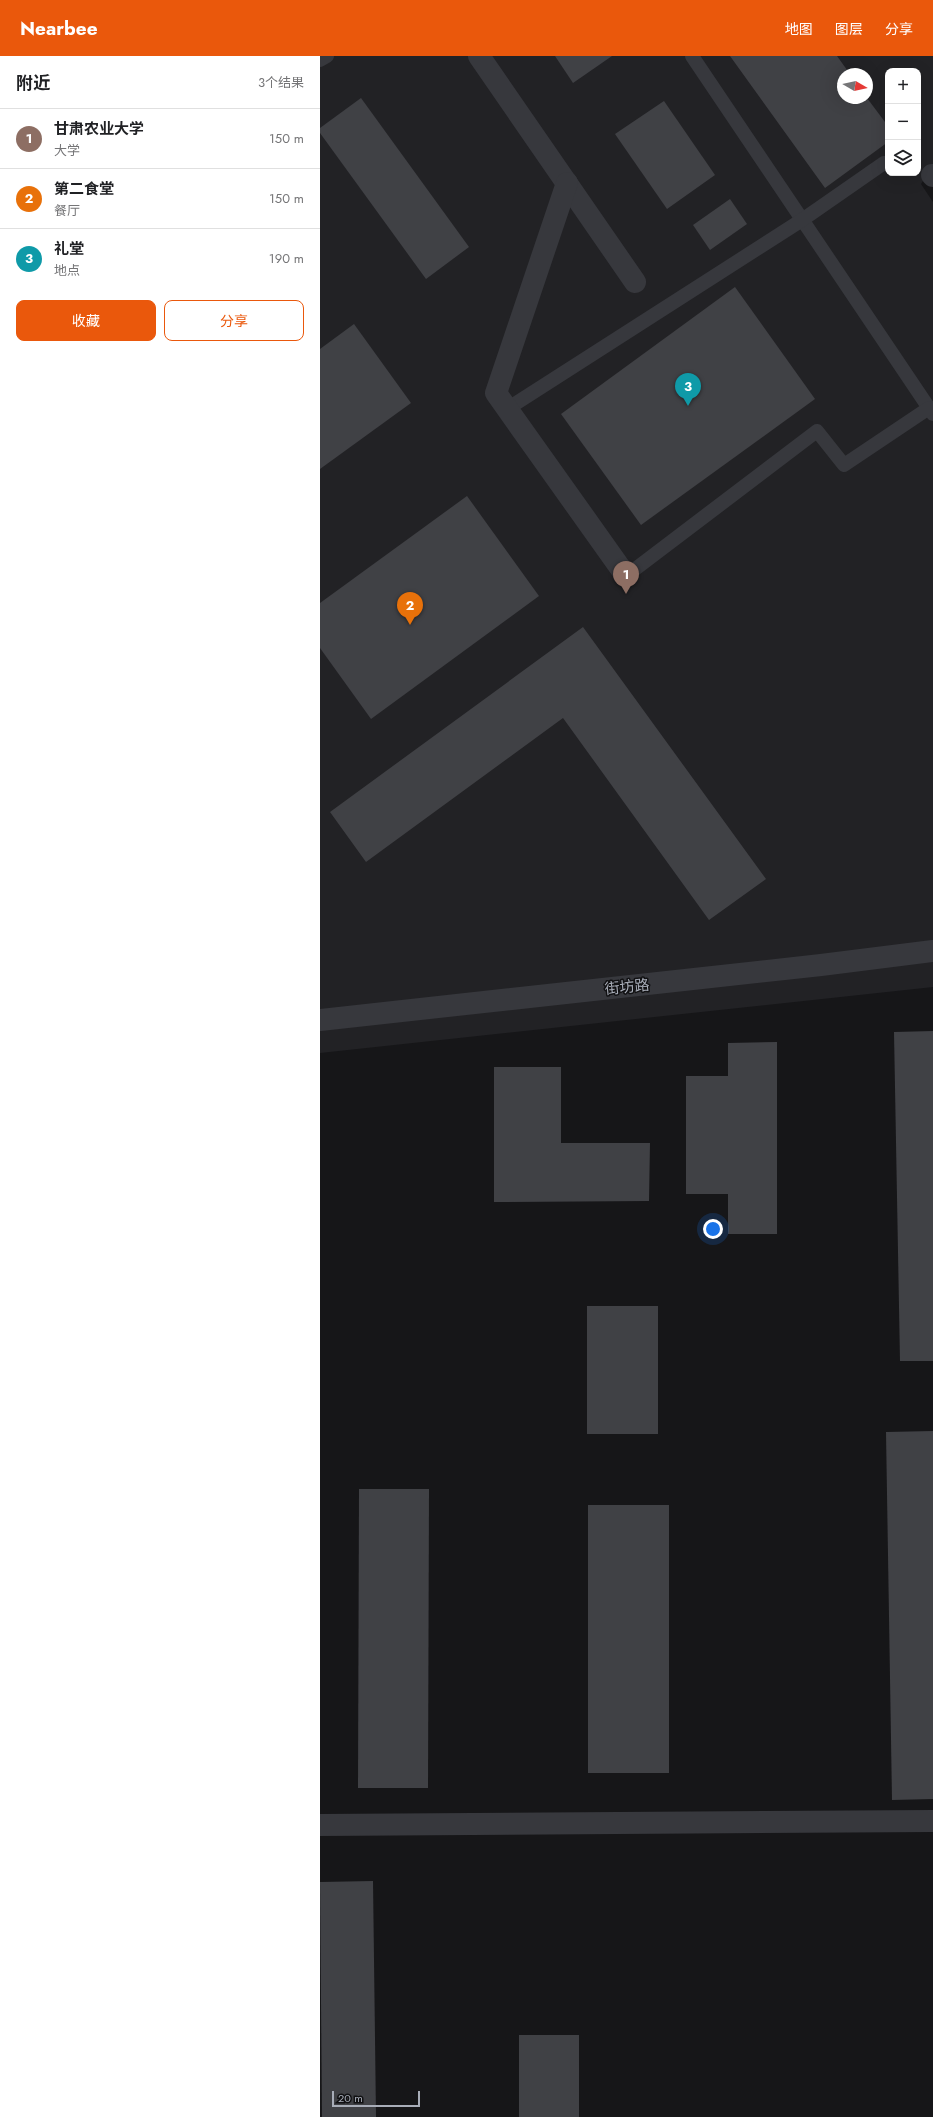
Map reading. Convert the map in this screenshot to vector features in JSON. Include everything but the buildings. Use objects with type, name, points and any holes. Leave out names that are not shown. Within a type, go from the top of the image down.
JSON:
[{"type":"street","points":[[479,56],[634,282]]},
{"type":"street","points":[[567,183],[496,393],[626,576]]},
{"type":"street","name":"街坊路","points":[[320,1020],[821,965],[933,950]]},
{"type":"street","points":[[320,1825],[933,1821]]},
{"type":"lane","points":[[320,60],[327,56]]},
{"type":"lane","points":[[626,576],[817,431],[844,465],[931,411],[692,56]]},
{"type":"lane","points":[[507,410],[802,220],[884,163]]},
{"type":"shaded area","points":[[320,56],[933,56],[933,166],[921,184],[933,202],[933,987],[320,1053]]},
{"type":"place","name":"礼堂","points":[[688,406]]},
{"type":"place","name":"甘肃农业大学","points":[[626,594]]},
{"type":"place","name":"第二食堂","points":[[410,625]]}]
